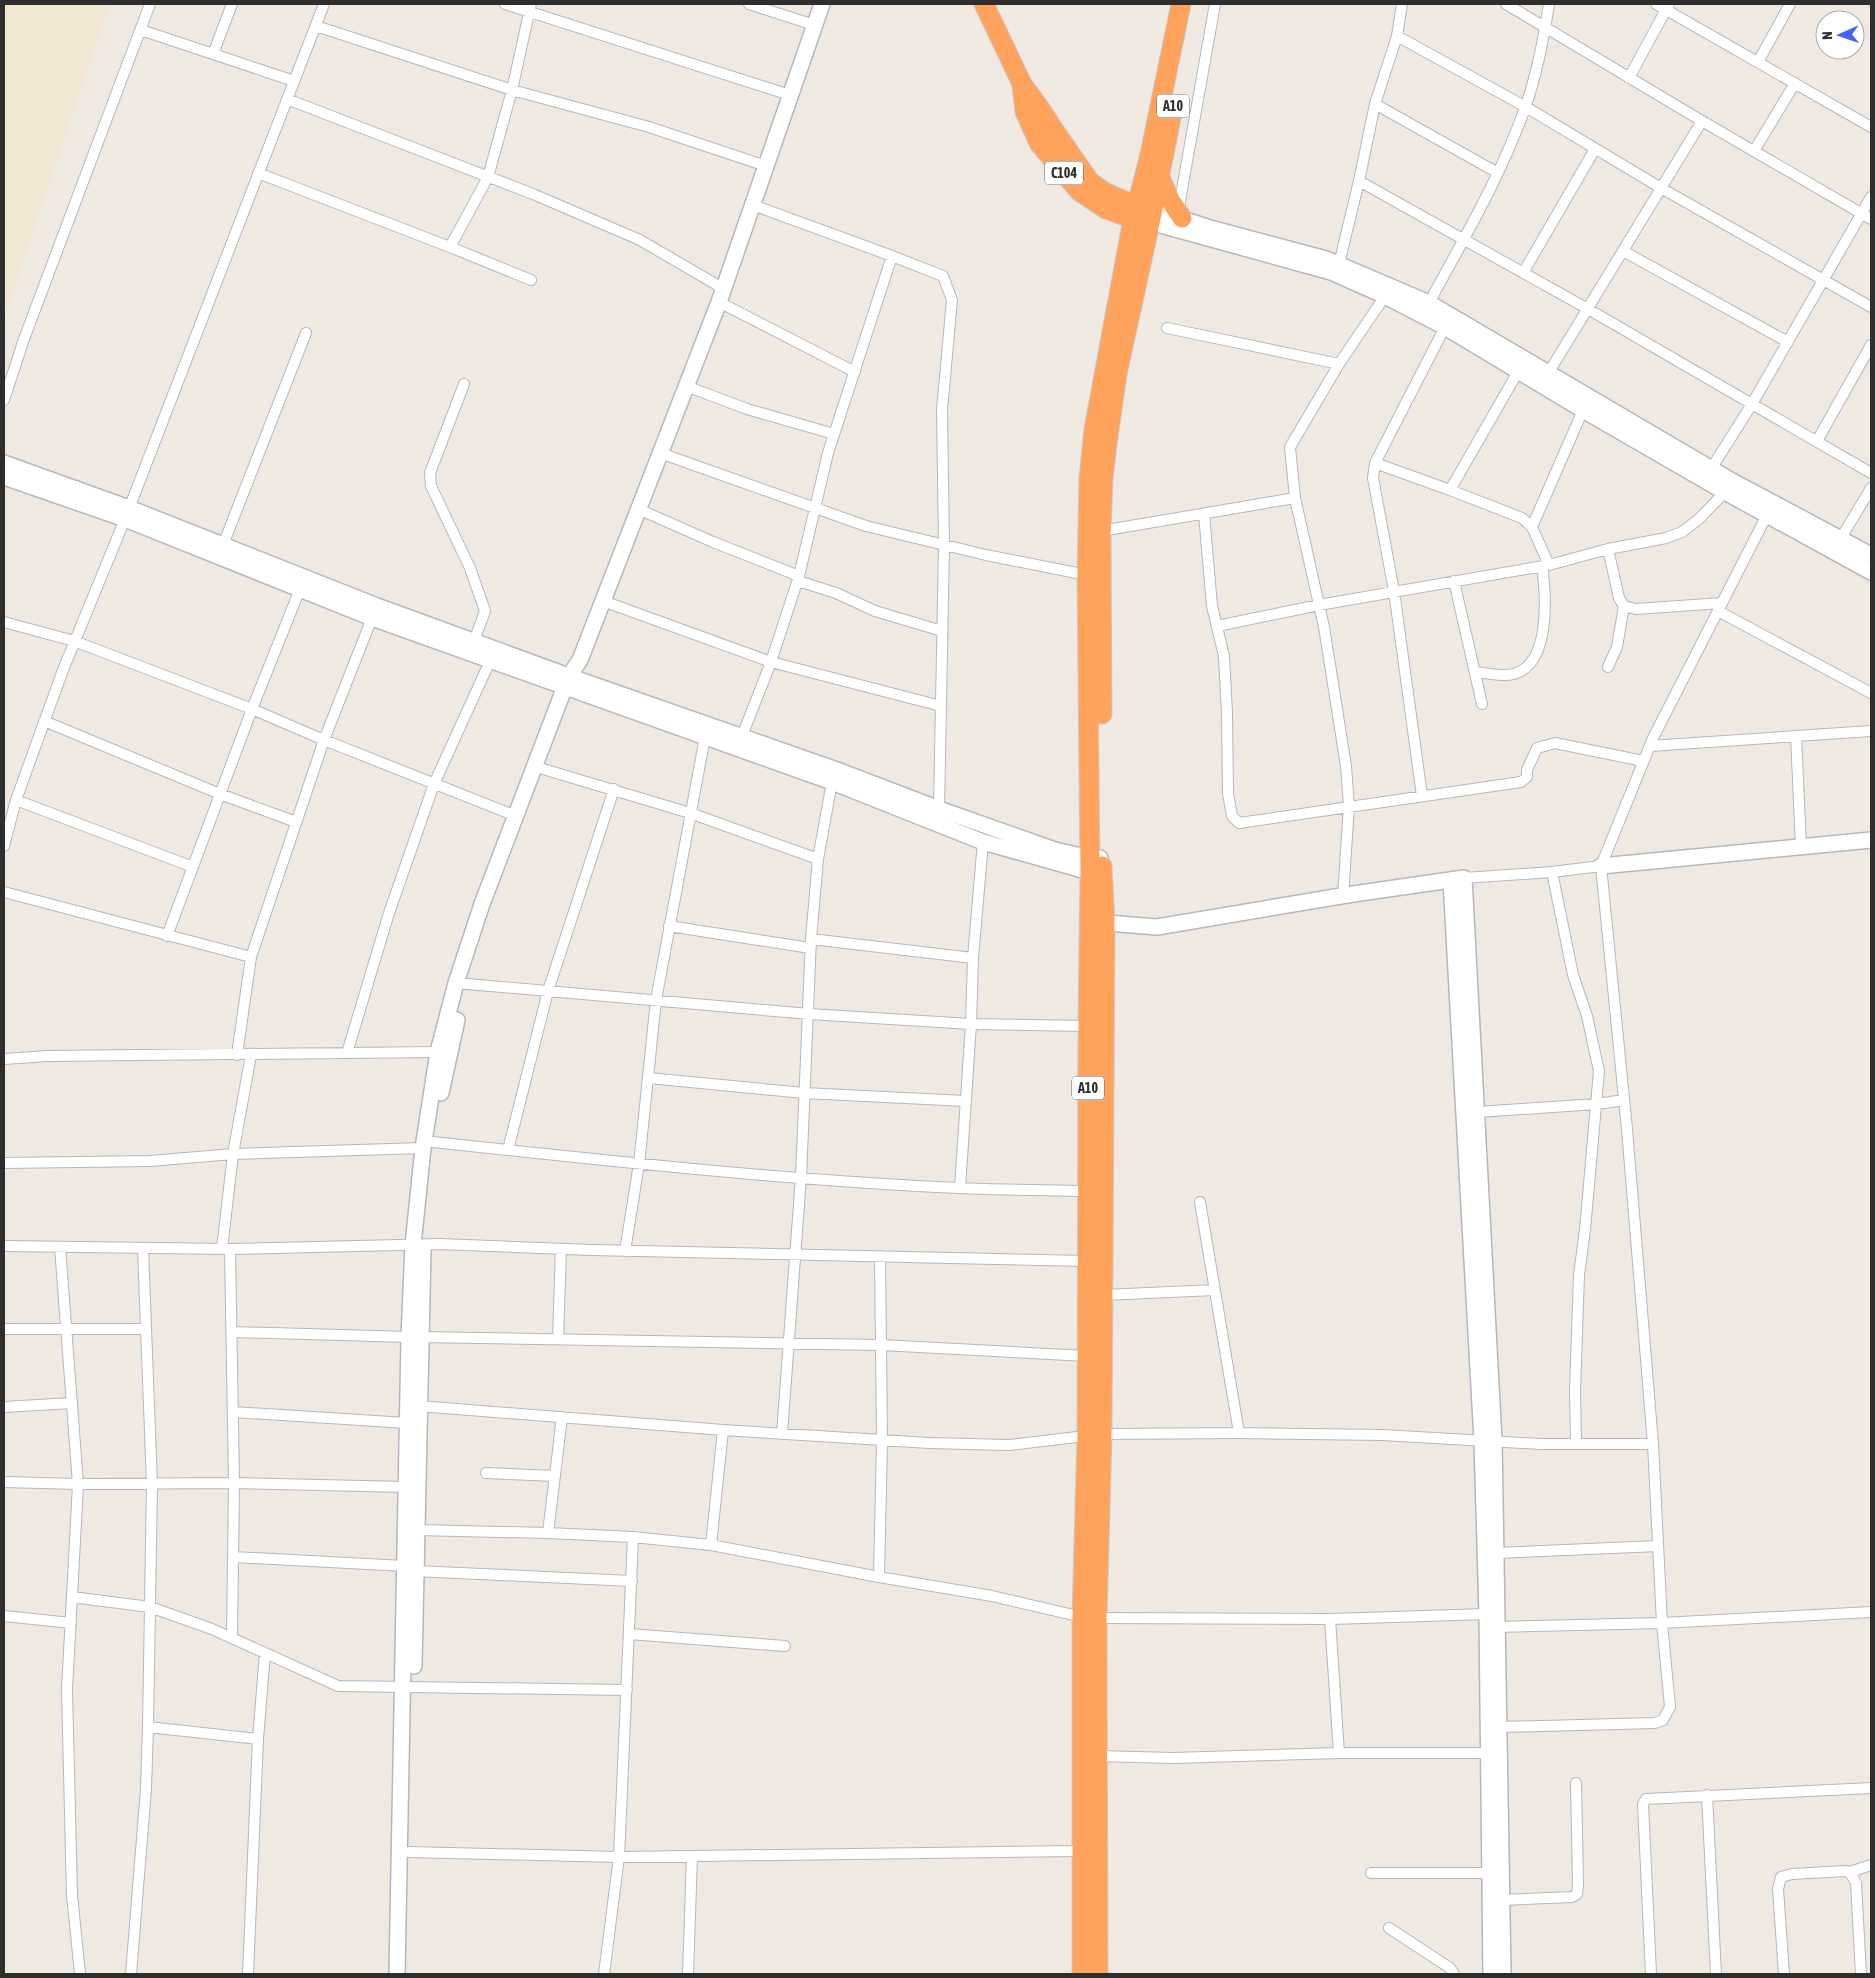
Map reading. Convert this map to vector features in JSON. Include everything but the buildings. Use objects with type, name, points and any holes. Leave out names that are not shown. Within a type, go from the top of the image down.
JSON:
[{"type":"highway","name":"C104","points":[[984,4],[1022,84],[1025,112],[1039,143],[1079,191],[1106,209],[1143,214]]},
{"type":"highway","name":"A10","points":[[1096,865],[1103,478],[1117,374],[1143,214],[1181,4]]},
{"type":"highway","name":"A10","points":[[1082,1974],[1082,1851],[1094,1434],[1103,1294],[1096,865],[1087,575],[1089,478],[1094,429],[1143,214],[1159,175],[1194,4]]},
{"type":"highway","points":[[1159,175],[1170,200],[1180,215]]},
{"type":"highway","name":"A10","points":[[1094,1434],[1087,1356],[1088,1026],[1097,922]]},
{"type":"highway","name":"A10","points":[[1090,1617],[1098,1756],[1098,1974]]},
{"type":"main road","points":[[397,1974],[408,1688],[410,1568],[406,1487],[408,1423],[415,1337],[418,1245],[438,1052],[461,984],[543,769],[580,660],[721,295],[822,4]]},
{"type":"main road","points":[[1143,214],[1180,215],[1339,264],[1429,303],[1711,469],[1769,509],[1871,572]]},
{"type":"main road","points":[[1143,214],[1331,272],[1385,296],[1445,327],[1725,492],[1841,538],[1871,555]]},
{"type":"main road","points":[[4,464],[303,583],[377,606],[474,641],[705,737],[832,782],[983,842],[1096,865]]},
{"type":"main road","points":[[4,478],[127,513],[223,545],[372,618],[490,659],[742,736],[1096,865]]},
{"type":"main road","points":[[428,1145],[449,1052],[461,984],[482,904],[516,816],[572,683]]},
{"type":"main road","points":[[1600,866],[1871,840]]},
{"type":"main road","points":[[1097,922],[1157,927],[1457,879]]},
{"type":"main road","points":[[1457,879],[1477,1112],[1488,1441],[1487,1614],[1491,1974]]},
{"type":"main road","points":[[1457,879],[1488,1441],[1496,1553],[1503,1974]]},
{"type":"main road","points":[[410,1568],[416,1530],[419,1406],[415,1337]]},
{"type":"main road","points":[[406,1974],[409,1852],[408,1688]]},
{"type":"street","points":[[4,400],[24,339],[150,4]]},
{"type":"street","points":[[213,54],[232,4]]},
{"type":"street","points":[[4,846],[16,800],[74,641],[127,513],[324,4]]},
{"type":"street","points":[[505,4],[530,8],[790,96]]},
{"type":"street","points":[[749,4],[814,25]]},
{"type":"street","points":[[1180,215],[1215,4]]},
{"type":"street","points":[[1339,264],[1376,104],[1397,36],[1402,4]]},
{"type":"street","points":[[1506,4],[1871,219]]},
{"type":"street","points":[[1429,303],[1498,173],[1526,107],[1546,28],[1549,4]]},
{"type":"street","points":[[1656,4],[1668,7],[1758,62],[1871,127]]},
{"type":"street","points":[[1758,62],[1790,4]]},
{"type":"street","points":[[1629,78],[1668,7]]},
{"type":"street","points":[[450,246],[488,176],[512,90],[530,8]]},
{"type":"street","points":[[316,26],[512,90],[649,127],[766,166]]},
{"type":"street","points":[[141,30],[294,81]]},
{"type":"street","points":[[1397,36],[1526,107],[1661,188],[1871,307]]},
{"type":"street","points":[[1754,151],[1794,83]]},
{"type":"street","points":[[287,99],[488,176],[640,240],[721,295],[855,372]]},
{"type":"street","points":[[1376,104],[1498,173]]},
{"type":"street","points":[[1549,372],[1702,121]]},
{"type":"street","points":[[1523,272],[1595,149]]},
{"type":"street","points":[[258,173],[450,246],[531,280]]},
{"type":"street","points":[[1359,181],[1588,309],[1871,473]]},
{"type":"street","points":[[1711,469],[1752,404],[1871,197]]},
{"type":"street","points":[[753,205],[943,276],[952,300],[942,410],[944,545],[938,809]]},
{"type":"street","points":[[1623,251],[1788,342]]},
{"type":"street","points":[[742,736],[771,662],[799,578],[834,434],[892,256]]},
{"type":"street","points":[[1343,896],[1349,806],[1346,766],[1319,605],[1295,498],[1290,447],[1339,364],[1385,296]]},
{"type":"street","points":[[1422,796],[1394,591],[1373,478],[1375,463],[1445,327]]},
{"type":"street","points":[[1167,328],[1339,364]]},
{"type":"street","points":[[223,545],[306,333]]},
{"type":"street","points":[[1817,441],[1871,345]]},
{"type":"street","points":[[1450,490],[1518,370]]},
{"type":"street","points":[[464,384],[430,473],[431,486],[470,568],[485,611],[474,641]]},
{"type":"street","points":[[686,386],[747,409],[834,434]]},
{"type":"street","points":[[1532,527],[1583,410]]},
{"type":"street","points":[[660,453],[866,526],[986,555],[1087,575]]},
{"type":"street","points":[[1375,463],[1522,518],[1532,527],[1546,565],[1543,634],[1531,664],[1520,672],[1502,675],[1475,672]]},
{"type":"street","points":[[1841,538],[1871,488]]},
{"type":"street","points":[[1217,626],[1394,591],[1546,565],[1608,549],[1666,538],[1682,532],[1725,492]]},
{"type":"street","points":[[1101,531],[1295,498]]},
{"type":"street","points":[[638,509],[876,611],[942,631]]},
{"type":"street","points":[[1500,1727],[1655,1723],[1663,1720],[1670,1707],[1662,1623],[1653,1444],[1624,1100],[1600,866],[1650,746],[1769,509]]},
{"type":"street","points":[[1204,514],[1208,572],[1224,656],[1228,794],[1232,816],[1239,823],[1521,782],[1527,777],[1527,770],[1537,748],[1554,743],[1643,761]]},
{"type":"street","points":[[1608,549],[1619,598],[1624,606],[1617,647],[1608,667]]},
{"type":"street","points":[[1454,581],[1482,704]]},
{"type":"street","points":[[167,936],[252,709],[303,583]]},
{"type":"street","points":[[603,600],[771,662],[941,706]]},
{"type":"street","points":[[1624,606],[1636,609],[1720,607],[1871,693]]},
{"type":"street","points":[[237,1055],[251,957],[324,740],[372,618]]},
{"type":"street","points":[[4,622],[74,641],[252,709],[324,740],[516,816]]},
{"type":"street","points":[[347,1054],[389,913],[434,784],[490,659]]},
{"type":"street","points":[[44,721],[220,794],[296,822]]},
{"type":"street","points":[[1650,746],[1871,731]]},
{"type":"street","points":[[1796,736],[1801,846]]},
{"type":"street","points":[[625,1251],[639,1164],[656,1000],[705,737]]},
{"type":"street","points":[[543,769],[690,813],[818,859]]},
{"type":"street","points":[[782,1434],[801,1178],[809,1014],[810,944],[818,859],[832,782]]},
{"type":"street","points":[[508,1150],[548,991],[614,789]]},
{"type":"street","points":[[16,800],[193,867]]},
{"type":"street","points":[[960,1188],[971,1024],[973,958],[983,842]]},
{"type":"street","points":[[1457,879],[1552,872],[1600,866]]},
{"type":"street","points":[[1552,872],[1573,975],[1587,1016],[1599,1071],[1586,1230],[1579,1275],[1575,1391],[1576,1443]]},
{"type":"street","points":[[4,892],[251,957]]},
{"type":"street","points":[[669,926],[810,944],[973,958]]},
{"type":"street","points":[[461,984],[809,1014],[971,1024],[1088,1026]]},
{"type":"street","points":[[4,1060],[48,1056],[438,1052]]},
{"type":"street","points":[[232,1638],[234,1483],[232,1332],[226,1249],[233,1154],[251,1055]]},
{"type":"street","points":[[649,1078],[804,1093],[966,1101]]},
{"type":"street","points":[[1477,1112],[1596,1104],[1624,1100]]},
{"type":"street","points":[[4,1163],[150,1161],[233,1154],[428,1145],[508,1150],[801,1178],[960,1188],[1088,1191]]},
{"type":"street","points":[[1200,1202],[1239,1433]]},
{"type":"street","points":[[4,1246],[226,1249],[418,1245],[1087,1261]]},
{"type":"street","points":[[60,1247],[78,1484],[68,1690],[72,1895],[80,1974]]},
{"type":"street","points":[[131,1974],[146,1789],[150,1607],[152,1484],[143,1249]]},
{"type":"street","points":[[558,1339],[561,1249]]},
{"type":"street","points":[[879,1577],[882,1440],[880,1256]]},
{"type":"street","points":[[1103,1294],[1215,1290]]},
{"type":"street","points":[[4,1329],[146,1329]]},
{"type":"street","points":[[232,1332],[881,1345],[1087,1356]]},
{"type":"street","points":[[4,1407],[72,1403]]},
{"type":"street","points":[[419,1406],[782,1434],[1009,1445],[1094,1434],[1239,1433],[1382,1435],[1488,1441],[1653,1444]]},
{"type":"street","points":[[233,1412],[408,1423]]},
{"type":"street","points":[[548,1533],[562,1416]]},
{"type":"street","points":[[711,1545],[722,1430]]},
{"type":"street","points":[[486,1473],[555,1476]]},
{"type":"street","points":[[4,1482],[78,1484],[234,1483],[406,1487]]},
{"type":"street","points":[[416,1530],[633,1537],[711,1545],[992,1596],[1090,1617],[1330,1619],[1487,1614]]},
{"type":"street","points":[[604,1974],[620,1857],[633,1537]]},
{"type":"street","points":[[1496,1553],[1658,1546]]},
{"type":"street","points":[[233,1557],[632,1581]]},
{"type":"street","points":[[72,1597],[150,1607],[212,1629],[338,1686],[627,1690]]},
{"type":"street","points":[[1498,1628],[1662,1623],[1871,1612]]},
{"type":"street","points":[[4,1616],[71,1623]]},
{"type":"street","points":[[1330,1619],[1339,1753]]},
{"type":"street","points":[[629,1634],[785,1646]]},
{"type":"street","points":[[248,1974],[258,1739],[265,1653]]},
{"type":"street","points":[[148,1727],[258,1739]]},
{"type":"street","points":[[1098,1756],[1173,1758],[1339,1753],[1488,1753]]},
{"type":"street","points":[[1502,1900],[1572,1897],[1577,1894],[1576,1783]]},
{"type":"street","points":[[1651,1974],[1643,1804],[1646,1799],[1871,1788]]},
{"type":"street","points":[[1707,1795],[1716,1974]]},
{"type":"street","points":[[409,1852],[620,1857],[1082,1851]]},
{"type":"street","points":[[688,1974],[692,1856]]},
{"type":"street","points":[[1784,1974],[1778,1889],[1781,1877],[1792,1874],[1850,1872],[1871,1865]]},
{"type":"street","points":[[1371,1873],[1490,1872]]},
{"type":"street","points":[[1850,1872],[1856,1883],[1861,1974]]},
{"type":"street","points":[[1389,1928],[1450,1968],[1454,1974]]},
{"type":"shaded area","points":[[4,4],[110,4],[4,318]]}]
